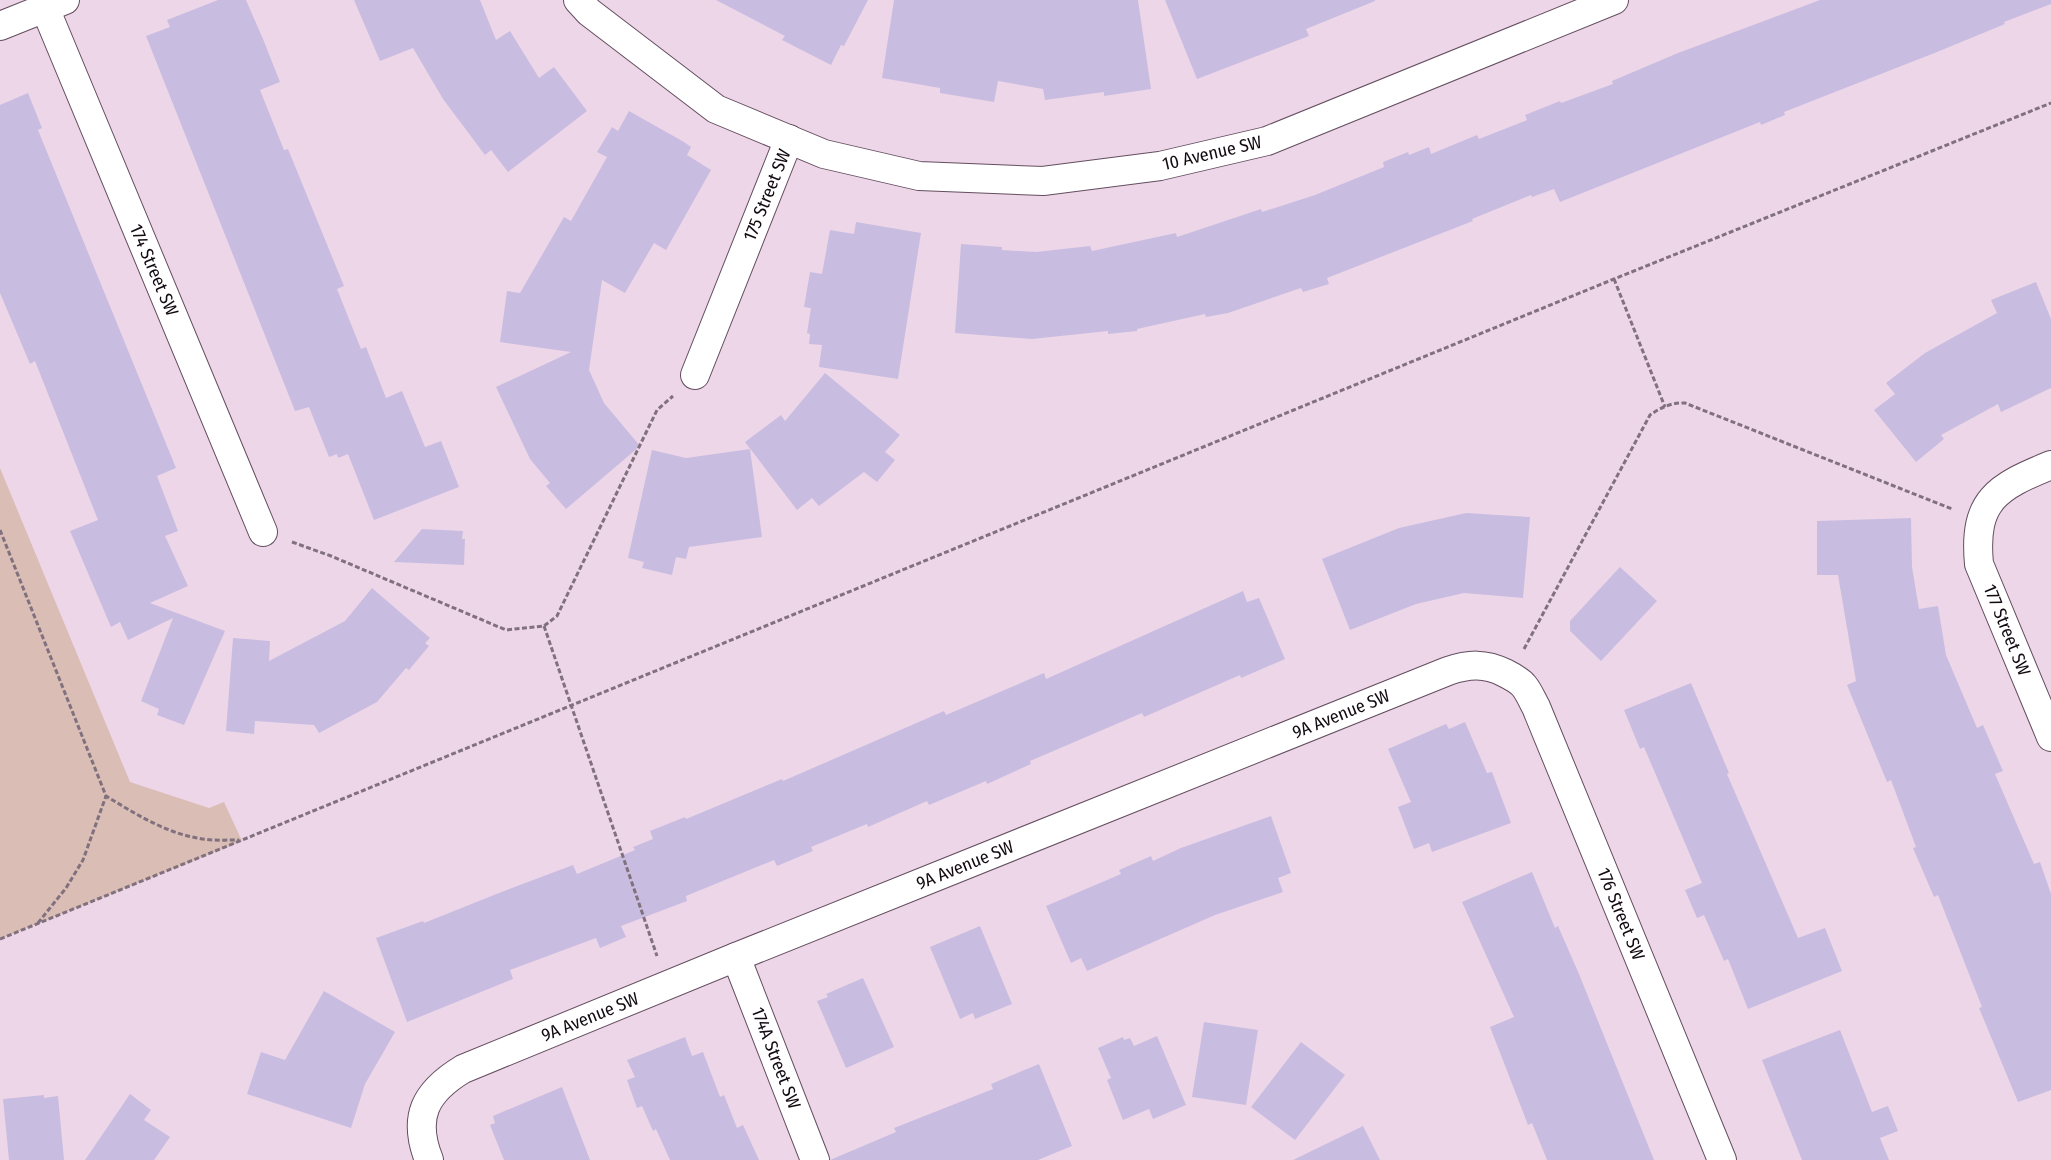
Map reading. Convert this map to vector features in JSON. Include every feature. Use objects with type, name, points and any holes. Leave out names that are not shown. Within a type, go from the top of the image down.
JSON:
[{"type":"street","name":"175 Street SW","points":[[578,0],[590,12],[716,109],[789,140],[695,375]]},
{"type":"street","name":"10 Avenue SW","points":[[789,140],[824,154],[919,176],[1043,181],[1160,166],[1267,141],[1605,2]]},
{"type":"street","points":[[0,26],[55,4]]},
{"type":"street","name":"174 Street SW","points":[[55,4],[263,532]]},
{"type":"street","points":[[1981,521],[1990,502],[2001,489],[2019,478],[2051,465]]},
{"type":"street","name":"177 Street SW","points":[[1981,521],[1978,547],[1979,564],[2051,737]]},
{"type":"street","name":"9A Avenue SW","points":[[429,1160],[422,1133],[422,1114],[430,1097],[444,1081],[463,1069],[736,957],[1448,671],[1478,665],[1493,667],[1510,675]]},
{"type":"street","name":"176 Street SW","points":[[1510,675],[1524,685],[1536,707],[1722,1160]]},
{"type":"street","name":"174A Street SW","points":[[736,957],[815,1160]]},
{"type":"path","points":[[0,939],[1614,279],[2051,103]]},
{"type":"path","points":[[1614,279],[1665,407]]},
{"type":"path","points":[[263,532],[331,556],[506,630],[544,626],[557,616],[657,410],[695,375]]},
{"type":"path","points":[[1510,675],[1650,415],[1673,404],[1685,403],[1981,521]]},
{"type":"path","points":[[0,530],[106,796],[138,815],[168,829],[197,838],[242,841]]},
{"type":"path","points":[[544,626],[667,985]]},
{"type":"path","points":[[38,924],[66,888],[83,860],[106,796]]},
{"type":"shaded area","points":[[0,468],[130,782],[209,808],[224,802],[242,841],[0,939]]},
{"type":"building","points":[[218,0],[246,0],[263,39],[280,82],[260,90],[284,150],[288,149],[344,286],[337,289],[361,349],[366,347],[386,398],[402,391],[425,447],[441,441],[459,487],[374,520],[348,454],[338,458],[337,454],[329,457],[309,407],[295,411],[146,36],[170,27],[167,20]]},
{"type":"building","points":[[354,0],[480,0],[496,40],[510,31],[539,78],[554,67],[587,111],[508,172],[491,150],[485,155],[443,99],[413,48],[380,61]]},
{"type":"building","points":[[716,0],[868,0],[844,46],[841,45],[831,65],[782,40],[785,36]]},
{"type":"building","points":[[894,0],[1138,0],[1151,89],[1104,96],[1104,92],[1045,100],[1043,89],[998,81],[994,102],[940,93],[940,88],[882,78]]},
{"type":"building","points":[[1165,0],[1375,1],[1306,29],[1309,36],[1197,79]]},
{"type":"building","points":[[1820,0],[2051,0],[2051,4],[2004,22],[2005,24],[1937,52],[1784,112],[1785,115],[1761,125],[1760,122],[1560,202],[1554,189],[1532,197],[1531,195],[1472,219],[1473,221],[1327,278],[1329,284],[1303,292],[1301,288],[1228,313],[1206,317],[1205,314],[1137,329],[1137,331],[1108,334],[1108,331],[1032,339],[955,333],[961,244],[1002,247],[1002,250],[1036,252],[1090,246],[1092,251],[1176,233],[1177,237],[1261,209],[1262,212],[1315,195],[1384,167],[1383,162],[1408,152],[1409,155],[1429,147],[1431,154],[1477,135],[1479,139],[1527,120],[1525,115],[1560,101],[1561,103],[1613,84],[1612,81],[1678,53]]},
{"type":"building","points":[[28,93],[42,128],[38,130],[176,468],[157,476],[178,531],[165,536],[188,586],[150,603],[225,631],[184,725],[157,715],[159,709],[141,701],[173,618],[128,640],[120,622],[111,627],[70,531],[98,520],[35,361],[30,364],[0,293],[0,105]]},
{"type":"building","points":[[629,111],[691,147],[687,155],[711,170],[666,250],[654,243],[625,293],[602,280],[589,370],[604,403],[640,446],[566,509],[546,486],[550,483],[530,459],[496,387],[571,352],[500,342],[507,291],[520,293],[564,217],[571,221],[607,157],[597,152],[612,127],[618,131]]},
{"type":"building","points":[[856,222],[921,233],[898,379],[819,367],[822,345],[809,344],[810,334],[807,333],[811,308],[804,307],[810,272],[822,274],[830,230],[854,234]]},
{"type":"building","points":[[2036,282],[2051,319],[2051,388],[2001,412],[1998,404],[1941,435],[1944,439],[1916,462],[1874,410],[1895,394],[1886,383],[1925,353],[1997,313],[1991,300]]},
{"type":"building","points":[[825,373],[900,435],[885,452],[895,460],[877,482],[864,472],[819,506],[812,498],[797,510],[745,442],[781,415],[785,421]]},
{"type":"building","points":[[750,449],[762,537],[689,547],[686,559],[676,557],[672,575],[642,568],[644,562],[628,558],[652,450],[686,458]]},
{"type":"building","points":[[1466,513],[1530,517],[1523,598],[1464,593],[1416,604],[1350,630],[1322,559],[1399,528]]},
{"type":"building","points":[[1911,518],[1912,567],[1919,609],[1938,606],[1946,655],[1977,728],[1983,725],[2003,771],[1995,774],[2034,864],[2040,862],[2051,894],[2051,1090],[2018,1102],[1979,1008],[1982,1007],[1938,895],[1934,897],[1913,848],[1916,847],[1891,780],[1887,782],[1847,685],[1856,681],[1838,575],[1817,575],[1817,521]]},
{"type":"building","points":[[422,529],[463,531],[462,539],[465,539],[464,565],[394,562]]},
{"type":"building","points":[[1620,567],[1657,601],[1601,661],[1570,631],[1570,621]]},
{"type":"building","points":[[372,588],[430,638],[425,643],[429,646],[409,670],[406,668],[377,702],[319,733],[314,725],[255,721],[254,734],[226,731],[233,638],[270,641],[269,661],[345,621]]},
{"type":"building","points":[[1243,591],[1247,602],[1259,598],[1285,659],[1241,678],[1240,675],[1144,717],[1142,713],[1030,761],[1031,764],[987,784],[986,781],[929,805],[927,801],[868,827],[867,824],[811,847],[813,851],[777,866],[774,860],[686,896],[687,901],[621,926],[626,937],[600,948],[596,938],[510,970],[513,979],[407,1022],[376,938],[423,921],[424,923],[573,865],[577,874],[635,850],[633,847],[653,839],[650,831],[685,817],[686,819],[782,779],[783,781],[944,711],[946,715],[1044,673],[1046,679]]},
{"type":"building","points":[[1691,683],[1729,773],[1727,774],[1798,938],[1825,928],[1842,971],[1748,1009],[1728,959],[1724,961],[1704,915],[1697,918],[1685,890],[1702,883],[1644,747],[1640,749],[1624,710]]},
{"type":"building","points":[[1465,722],[1487,773],[1492,772],[1511,823],[1432,852],[1429,843],[1414,849],[1398,807],[1411,802],[1388,749],[1446,724],[1449,729]]},
{"type":"building","points":[[1271,816],[1291,873],[1278,878],[1283,892],[1215,915],[1087,971],[1081,958],[1071,963],[1046,906],[1121,874],[1119,870],[1151,856],[1153,861],[1181,848]]},
{"type":"building","points":[[1532,872],[1555,928],[1558,926],[1579,974],[1654,1160],[1547,1160],[1532,1123],[1528,1125],[1490,1027],[1514,1017],[1462,902]]},
{"type":"building","points":[[980,926],[1012,1004],[975,1019],[973,1013],[960,1019],[930,947]]},
{"type":"building","points":[[863,978],[894,1047],[846,1068],[817,1001],[828,997],[826,994]]},
{"type":"building","points":[[324,991],[395,1032],[365,1084],[351,1128],[247,1094],[261,1052],[285,1060]]},
{"type":"building","points":[[1204,1022],[1258,1030],[1246,1105],[1192,1097]]},
{"type":"building","points":[[1840,1030],[1872,1112],[1888,1106],[1898,1131],[1880,1138],[1889,1160],[1802,1160],[1762,1060]]},
{"type":"building","points":[[1157,1036],[1186,1105],[1153,1119],[1149,1109],[1123,1120],[1107,1080],[1111,1078],[1098,1048],[1123,1037],[1124,1040],[1130,1038],[1134,1046]]},
{"type":"building","points":[[685,1037],[692,1056],[703,1052],[720,1097],[724,1095],[737,1128],[743,1125],[759,1160],[670,1160],[656,1129],[653,1131],[642,1106],[637,1108],[627,1080],[635,1077],[627,1060]]},
{"type":"building","points":[[1301,1042],[1345,1075],[1295,1140],[1251,1107]]},
{"type":"building","points":[[1039,1064],[1072,1146],[1038,1160],[830,1160],[896,1132],[894,1128],[993,1089],[991,1084]]},
{"type":"building","points":[[562,1087],[590,1160],[504,1160],[490,1125],[495,1123],[493,1116]]},
{"type":"building","points":[[130,1094],[151,1110],[144,1120],[170,1137],[154,1160],[85,1160]]},
{"type":"building","points":[[44,1095],[44,1098],[58,1096],[64,1160],[9,1160],[3,1099]]},
{"type":"building","points":[[1363,1126],[1380,1160],[1293,1160]]}]
